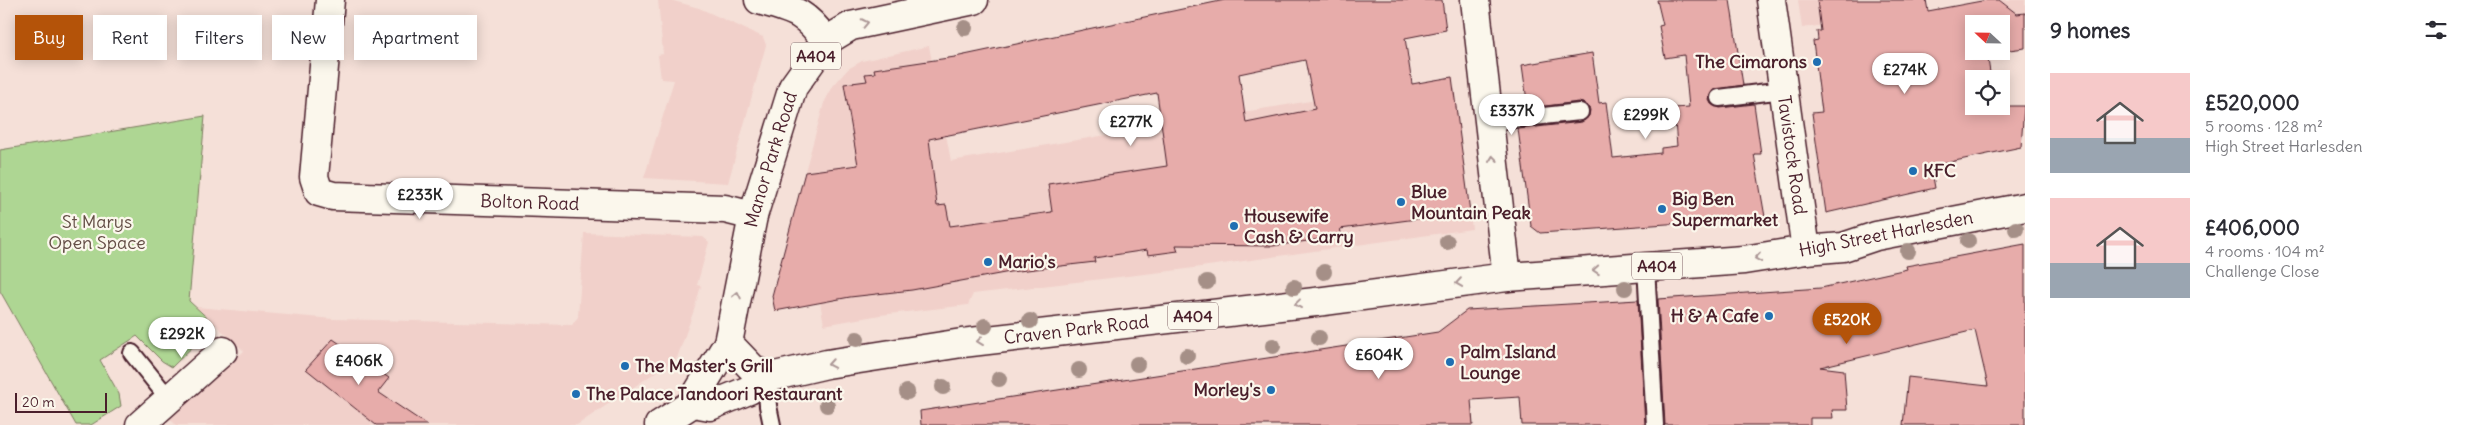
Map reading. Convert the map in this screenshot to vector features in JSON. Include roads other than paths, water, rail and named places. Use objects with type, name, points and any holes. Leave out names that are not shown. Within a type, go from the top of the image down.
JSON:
[{"type":"main road","name":"Bolton Road","points":[[330,0],[314,178],[319,192],[333,196],[725,209],[753,216]]},
{"type":"main road","points":[[759,0],[796,10],[812,22],[826,41]]},
{"type":"main road","name":"Manor Park Road","points":[[693,403],[728,343],[753,216],[793,87],[826,41],[851,26],[974,0]]},
{"type":"main road","points":[[1475,0],[1507,277]]},
{"type":"main road","name":"Tavistock Road","points":[[1771,0],[1806,250]]},
{"type":"main road","name":"High Street Harlesden","points":[[1507,277],[1744,260],[1806,250],[1843,247],[1876,236],[2025,207]]},
{"type":"main road","name":"Craven Park Road","points":[[693,403],[710,406],[749,390],[766,378],[827,364],[962,344],[1507,277]]},
{"type":"main road","points":[[728,343],[752,368],[766,378]]},
{"type":"main road","points":[[140,425],[223,350]]},
{"type":"main road","name":"A404","points":[[659,425],[693,403]]},
{"type":"lane","points":[[1719,98],[1783,90]]},
{"type":"lane","points":[[1489,122],[1580,112]]},
{"type":"lane","points":[[1646,267],[1655,425]]},
{"type":"lane","points":[[132,353],[169,399]]},
{"type":"lane","points":[[766,378],[768,406],[772,425]]},
{"type":"place","name":"The Cimarons","points":[[1817,62]]},
{"type":"place","name":"KFC","points":[[1913,171]]},
{"type":"place","name":"Blue Mountain Peak","points":[[1401,202]]},
{"type":"place","name":"Big Ben Supermarket","points":[[1662,209]]},
{"type":"place","name":"Housewife Cash & Carry","points":[[1234,226]]},
{"type":"place","name":"Mario's","points":[[988,262]]},
{"type":"place","name":"H & A Cafe","points":[[1769,316]]},
{"type":"place","name":"Palm Island Lounge","points":[[1450,362]]},
{"type":"place","name":"The Master's Grill","points":[[625,366]]},
{"type":"place","name":"Morley's","points":[[1271,390]]},
{"type":"place","name":"The Palace Tandoori Restaurant","points":[[576,394]]},
{"type":"park label","name":"St Marys Open Space","points":[[97,232]]}]
